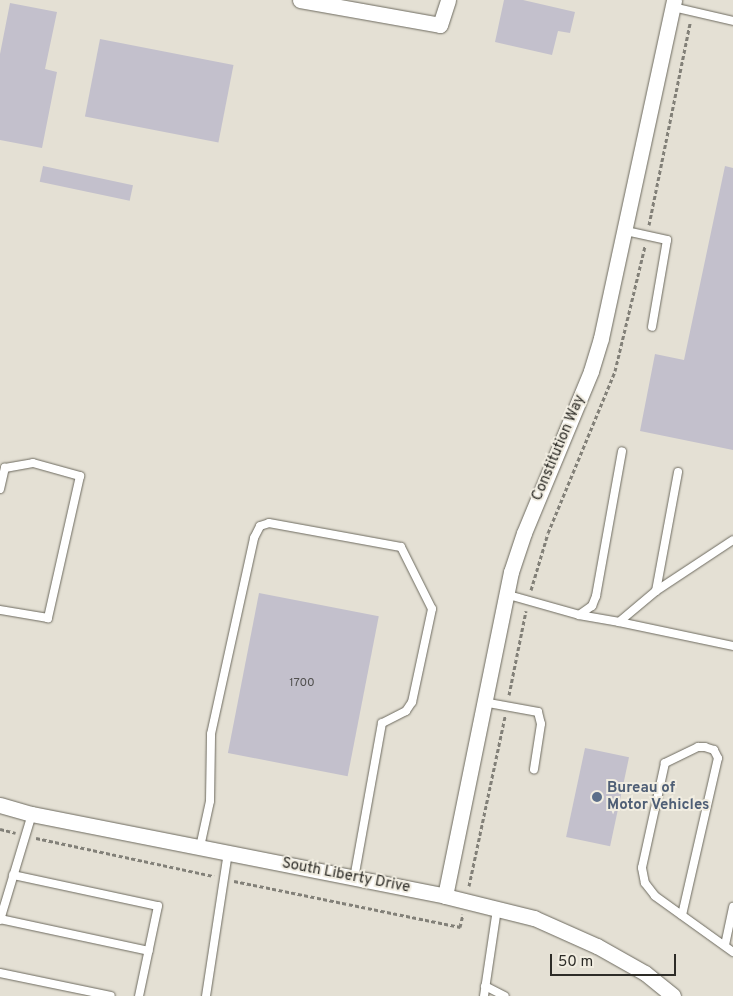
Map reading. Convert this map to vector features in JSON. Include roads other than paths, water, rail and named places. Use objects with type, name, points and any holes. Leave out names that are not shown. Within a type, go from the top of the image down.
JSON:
[{"type":"street","points":[[300,0],[440,25],[448,0]]},
{"type":"street","name":"Constitution Way","points":[[445,896],[505,594],[524,533],[591,371],[626,230],[673,4]]},
{"type":"street","name":"South Liberty Drive","points":[[0,805],[32,814],[445,896],[534,918],[597,946],[645,973],[673,996]]},
{"type":"lane","points":[[673,4],[692,12],[733,21]]},
{"type":"lane","points":[[626,230],[667,240],[652,327]]},
{"type":"lane","points":[[578,615],[592,606],[596,596],[622,451]]},
{"type":"lane","points":[[0,489],[5,468],[32,463],[80,476],[48,618],[0,610]]},
{"type":"lane","points":[[656,591],[678,472]]},
{"type":"lane","points":[[200,847],[210,802],[211,734],[254,538],[260,526],[269,523],[401,547],[432,609],[412,702],[406,711],[382,723],[354,878]]},
{"type":"lane","points":[[619,622],[656,591],[733,540]]},
{"type":"lane","points":[[505,594],[578,615],[733,646]]},
{"type":"lane","points":[[483,702],[534,710],[540,717],[534,769]]},
{"type":"lane","points":[[682,915],[718,758],[714,750],[705,747],[698,747],[664,763],[642,868],[649,890],[682,915],[725,945],[733,952]]},
{"type":"lane","points":[[32,814],[0,919],[149,951]]},
{"type":"lane","points":[[206,996],[228,852]]},
{"type":"lane","points":[[13,875],[158,906],[139,996]]},
{"type":"lane","points":[[725,945],[733,907]]},
{"type":"lane","points":[[484,996],[497,909]]},
{"type":"lane","points":[[0,973],[111,996]]},
{"type":"lane","points":[[485,986],[505,996]]},
{"type":"place","name":"Bureau of Motor Vehicles","points":[[597,797]]}]
